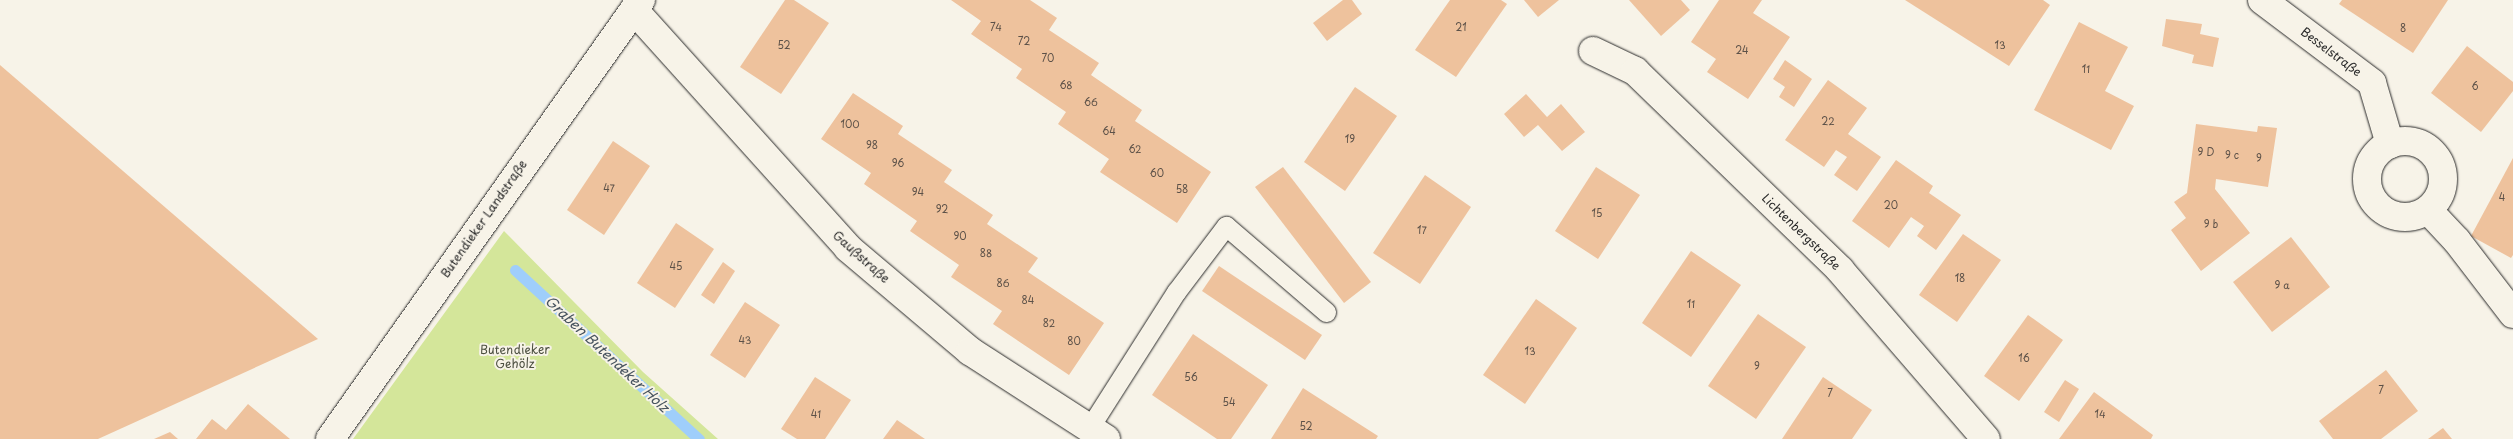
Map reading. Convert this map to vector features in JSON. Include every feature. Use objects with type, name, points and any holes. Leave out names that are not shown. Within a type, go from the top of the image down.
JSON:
[{"type":"street","name":"Besselstraße","points":[[2262,0],[2372,83],[2390,144]]},
{"type":"street","name":"Gaußstraße","points":[[638,5],[848,248],[970,351],[1097,434]]},
{"type":"street","name":"Butendieker Landstraße","points":[[330,439],[638,5]]},
{"type":"street","name":"Lichtenbergstraße","points":[[1593,52],[1635,72],[1840,270],[1986,439]]},
{"type":"street","points":[[2390,144],[2419,144],[2440,165],[2442,184],[2428,210],[2400,217],[2374,202],[2367,174],[2374,156],[2390,144]]},
{"type":"street","points":[[2428,210],[2457,241],[2513,314]]},
{"type":"lane","points":[[1097,434],[1176,292],[1226,226],[1326,312]]},
{"type":"green space","name":"Butendieker Gehölz","points":[[504,231],[643,372],[718,439],[353,439]]},
{"type":"building","points":[[785,0],[794,0],[829,23],[781,94],[740,67]]},
{"type":"building","points":[[951,0],[1030,0],[1057,18],[1049,30],[1099,63],[1091,75],[1142,110],[1135,121],[1211,172],[1177,223],[1100,172],[1109,159],[1058,124],[1066,112],[1016,78],[1022,69],[971,34],[981,21]]},
{"type":"building","points":[[1343,0],[1352,0],[1362,14],[1327,41],[1313,23]]},
{"type":"building","points":[[1450,0],[1501,0],[1507,4],[1456,77],[1415,50]]},
{"type":"building","points":[[1524,0],[1559,0],[1538,17]]},
{"type":"building","points":[[1629,0],[1681,0],[1690,10],[1661,36]]},
{"type":"building","points":[[1719,0],[1762,0],[1753,13],[1790,37],[1748,99],[1707,72],[1716,59],[1691,42]]},
{"type":"building","points":[[1905,0],[2043,0],[2050,5],[2009,66]]},
{"type":"building","points":[[2342,0],[2448,0],[2413,53],[2339,4]]},
{"type":"building","points":[[2166,19],[2202,24],[2200,34],[2219,38],[2213,67],[2192,63],[2194,55],[2162,46]]},
{"type":"building","points":[[2079,22],[2128,47],[2105,91],[2134,106],[2111,150],[2034,110]]},
{"type":"building","points":[[2467,46],[2513,82],[2513,91],[2481,132],[2431,93]]},
{"type":"building","points":[[1785,60],[1812,79],[1794,107],[1779,97],[1785,87],[1773,79]]},
{"type":"building","points":[[0,65],[318,339],[98,439],[0,439]]},
{"type":"building","points":[[1828,80],[1867,108],[1848,134],[1881,157],[1857,191],[1834,175],[1847,157],[1836,150],[1824,167],[1785,140]]},
{"type":"building","points":[[1355,87],[1397,116],[1345,191],[1304,162]]},
{"type":"building","points":[[853,93],[903,126],[898,134],[952,170],[944,182],[993,215],[987,224],[1038,258],[1028,272],[1104,323],[1069,375],[993,324],[1002,311],[951,277],[959,265],[910,231],[917,221],[864,184],[871,173],[821,139]]},
{"type":"building","points":[[1526,94],[1547,117],[1561,104],[1585,132],[1562,151],[1538,125],[1524,137],[1504,114]]},
{"type":"building","points":[[2196,124],[2257,132],[2258,126],[2277,128],[2268,187],[2216,179],[2215,189],[2250,233],[2201,271],[2171,230],[2186,218],[2174,202],[2187,193]]},
{"type":"building","points":[[613,141],[650,166],[604,235],[567,210]]},
{"type":"building","points":[[2513,158],[2513,255],[2511,258],[2471,236]]},
{"type":"building","points":[[1896,160],[1933,186],[1929,193],[1961,215],[1936,250],[1917,236],[1924,226],[1911,217],[1889,248],[1852,221]]},
{"type":"building","points":[[1283,167],[1371,282],[1344,303],[1255,187]]},
{"type":"building","points":[[1596,167],[1640,195],[1598,259],[1555,231]]},
{"type":"building","points":[[1425,175],[1471,207],[1420,284],[1373,253]]},
{"type":"building","points":[[676,223],[714,249],[675,308],[637,283]]},
{"type":"building","points":[[1963,234],[2001,260],[1957,322],[1919,295]]},
{"type":"building","points":[[2291,237],[2330,287],[2272,332],[2233,282]]},
{"type":"building","points":[[1691,251],[1741,285],[1691,357],[1642,323]]},
{"type":"building","points":[[723,262],[735,271],[714,304],[701,295]]},
{"type":"building","points":[[1219,266],[1322,335],[1305,360],[1202,291]]},
{"type":"building","points":[[1536,299],[1577,328],[1525,404],[1483,375]]},
{"type":"building","points":[[745,302],[780,325],[745,378],[710,355]]},
{"type":"building","points":[[1758,314],[1806,347],[1756,419],[1708,386]]},
{"type":"building","points":[[2028,315],[2063,340],[2019,401],[1984,376]]},
{"type":"building","points":[[1193,334],[1268,385],[1231,439],[1217,439],[1152,395]]},
{"type":"building","points":[[2386,370],[2418,411],[2381,439],[2333,439],[2319,421]]},
{"type":"building","points":[[815,377],[851,400],[825,439],[797,439],[781,429]]},
{"type":"building","points":[[1823,377],[1872,410],[1852,439],[1782,439]]},
{"type":"building","points":[[2065,380],[2079,389],[2059,422],[2044,412]]},
{"type":"building","points":[[1303,388],[1378,436],[1376,439],[1271,439]]},
{"type":"building","points":[[2094,392],[2153,435],[2151,439],[2059,439]]},
{"type":"building","points":[[248,404],[290,439],[196,439],[212,419],[226,430]]},
{"type":"building","points":[[897,420],[925,439],[883,439]]},
{"type":"building","points":[[2443,428],[2452,439],[2428,439]]},
{"type":"building","points":[[170,432],[178,439],[154,439]]},
{"type":"waterway","name":"Graben Butendeker Holz","points":[[515,270],[699,439]]}]
